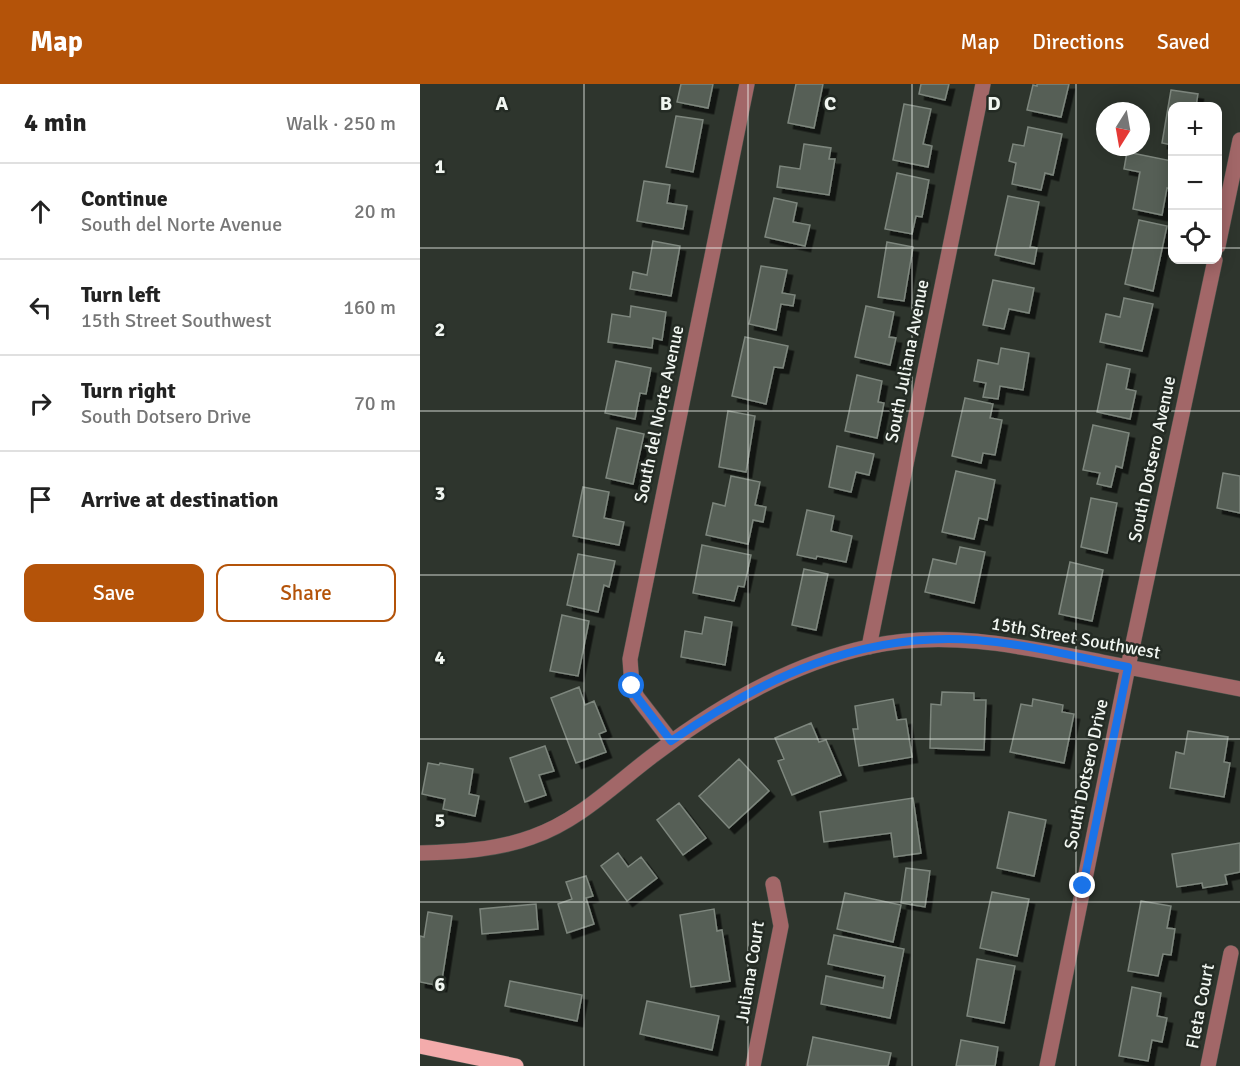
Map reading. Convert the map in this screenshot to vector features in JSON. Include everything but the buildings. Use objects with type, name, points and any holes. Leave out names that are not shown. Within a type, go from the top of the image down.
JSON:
[{"type":"main road","points":[[420,1046],[516,1066]]},
{"type":"street","name":"South del Norte Avenue","points":[[671,741],[637,697],[632,686],[630,659],[747,84]]},
{"type":"street","name":"South Juliana Avenue","points":[[869,646],[983,84]]},
{"type":"street","points":[[1222,227],[1240,140]]},
{"type":"street","name":"South Dotsero Avenue","points":[[1128,667],[1214,264]]},
{"type":"street","name":"15th Street Southwest","points":[[420,853],[509,844],[555,827],[604,795],[671,741],[711,714],[813,663],[869,646],[893,642],[976,640],[1035,648],[1240,689]]},
{"type":"street","name":"South Dotsero Drive","points":[[1047,1066],[1128,667]]},
{"type":"street","name":"Juliana Court","points":[[753,1066],[781,926],[773,884]]},
{"type":"street","name":"Fleta Court","points":[[1208,1066],[1231,953]]},
{"type":"route","points":[[632,686],[637,697],[671,741],[711,714],[813,663],[869,646],[893,642],[976,640],[1035,648],[1128,667],[1083,886]]}]
